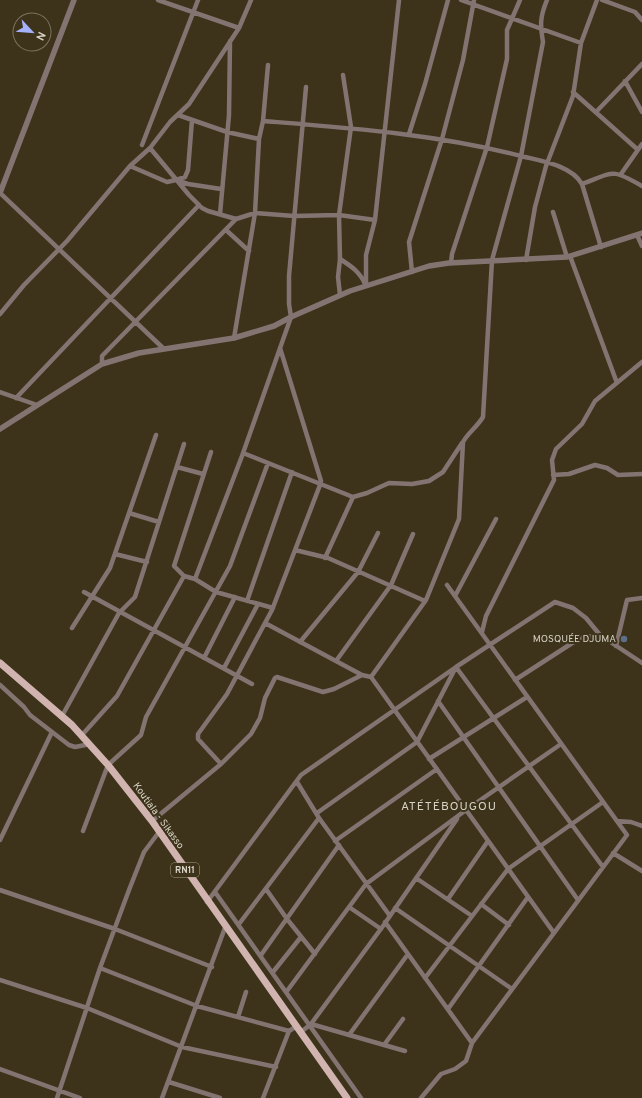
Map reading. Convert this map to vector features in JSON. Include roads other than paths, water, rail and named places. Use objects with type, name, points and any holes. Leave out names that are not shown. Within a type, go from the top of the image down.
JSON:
[{"type":"main road","name":"Koutiala - Sikasso","points":[[0,663],[62,716],[82,735],[108,765],[152,821],[207,902],[226,925],[348,1098]]},
{"type":"street","points":[[74,0],[0,193],[164,349]]},
{"type":"street","points":[[158,0],[239,28]]},
{"type":"street","points":[[142,145],[198,0]]},
{"type":"street","points":[[0,314],[24,285],[59,249],[130,166],[150,148],[170,122],[178,115],[204,82],[239,28],[251,0]]},
{"type":"street","points":[[366,285],[366,255],[375,220],[399,0]]},
{"type":"street","points":[[409,134],[425,84],[448,0]]},
{"type":"street","points":[[461,0],[473,2],[581,42]]},
{"type":"street","points":[[452,263],[452,254],[487,147],[507,59],[508,30],[520,0]]},
{"type":"street","points":[[243,453],[353,497],[367,493],[389,483],[412,484],[429,481],[447,468],[466,437],[475,429],[483,417],[492,260],[521,156],[543,42],[540,28],[541,14],[547,0]]},
{"type":"street","points":[[526,260],[535,207],[547,162],[573,92],[581,42],[597,0]]},
{"type":"street","points":[[602,0],[635,12],[642,12]]},
{"type":"street","points":[[412,272],[409,242],[442,138],[463,60],[473,2]]},
{"type":"street","points":[[635,12],[642,20]]},
{"type":"street","points":[[220,214],[221,189],[229,114],[230,42]]},
{"type":"street","points":[[596,112],[642,64]]},
{"type":"street","points":[[234,338],[256,212],[259,139],[263,122],[268,65]]},
{"type":"street","points":[[340,295],[338,277],[340,259],[339,215],[351,127],[343,75]]},
{"type":"street","points":[[625,81],[642,112]]},
{"type":"street","points":[[195,579],[243,453],[291,317],[289,304],[289,276],[306,87]]},
{"type":"street","points":[[573,92],[637,149]]},
{"type":"street","points":[[178,115],[227,132],[259,139]]},
{"type":"street","points":[[130,166],[167,182],[185,176],[188,170],[192,120]]},
{"type":"street","points":[[263,122],[351,127],[442,138],[487,147],[547,162],[576,175],[582,184],[601,247]]},
{"type":"street","points":[[621,174],[637,149],[642,144]]},
{"type":"street","points":[[150,148],[199,205],[208,211],[236,219]]},
{"type":"street","points":[[582,184],[613,172],[621,174],[642,186]]},
{"type":"street","points":[[176,180],[188,184],[221,189]]},
{"type":"street","points":[[16,398],[199,205]]},
{"type":"street","points":[[102,364],[102,356],[236,219],[256,212],[294,216],[339,215],[375,220]]},
{"type":"street","points":[[553,212],[568,257],[617,383]]},
{"type":"street","points":[[226,230],[248,251]]},
{"type":"street","points":[[0,429],[102,364],[139,353],[234,338],[274,326],[340,295],[366,285],[428,266],[492,260],[526,260],[568,257],[639,234],[642,246]]},
{"type":"street","points":[[340,259],[362,276],[366,285]]},
{"type":"street","points":[[221,764],[198,738],[198,734],[227,694],[273,608],[320,484],[280,348]]},
{"type":"street","points":[[482,632],[486,616],[554,480],[552,460],[556,449],[582,424],[595,401],[642,362]]},
{"type":"street","points":[[0,392],[37,405]]},
{"type":"street","points":[[72,628],[110,568],[156,434]]},
{"type":"street","points":[[372,677],[425,601],[459,519],[463,442]]},
{"type":"street","points":[[62,716],[120,612],[135,597],[184,444]]},
{"type":"street","points":[[211,452],[174,566],[184,576],[195,579],[216,592],[273,608]]},
{"type":"street","points":[[83,831],[108,765],[141,735],[146,717],[230,566],[268,463]]},
{"type":"street","points":[[554,475],[569,474],[595,465],[607,468],[618,476],[642,474]]},
{"type":"street","points":[[177,468],[203,474]]},
{"type":"street","points":[[247,601],[292,472]]},
{"type":"street","points":[[325,558],[353,497]]},
{"type":"street","points":[[129,513],[159,522]]},
{"type":"street","points":[[455,596],[496,519]]},
{"type":"street","points":[[300,642],[358,572],[378,533]]},
{"type":"street","points":[[336,661],[390,586],[413,534]]},
{"type":"street","points":[[295,550],[325,558],[425,601]]},
{"type":"street","points":[[115,554],[147,562]]},
{"type":"street","points":[[82,735],[117,696],[184,576]]},
{"type":"street","points":[[421,1098],[441,1074],[454,1069],[466,1061],[472,1043],[627,835],[527,697],[491,644],[447,585]]},
{"type":"street","points":[[84,592],[252,684]]},
{"type":"street","points":[[204,658],[235,597]]},
{"type":"street","points":[[616,646],[627,600],[642,598]]},
{"type":"street","points":[[207,902],[302,775],[456,667],[555,602],[573,608],[586,618],[600,635],[642,663]]},
{"type":"street","points":[[224,668],[258,604]]},
{"type":"street","points":[[265,623],[362,675],[372,677],[554,933]]},
{"type":"street","points":[[515,680],[580,638],[600,635]]},
{"type":"street","points":[[239,924],[318,816],[417,742],[456,667]]},
{"type":"street","points":[[456,667],[603,867]]},
{"type":"street","points":[[152,821],[221,764],[251,734],[260,718],[265,698],[275,678],[277,677],[323,692],[334,689],[362,675]]},
{"type":"street","points":[[0,686],[24,707],[30,715],[69,745],[74,746],[90,744]]},
{"type":"street","points":[[429,759],[527,697]]},
{"type":"street","points":[[438,701],[578,900]]},
{"type":"street","points":[[0,840],[52,732]]},
{"type":"street","points":[[287,991],[366,884],[459,815],[561,744]]},
{"type":"street","points":[[335,841],[437,769]]},
{"type":"street","points":[[297,782],[335,841],[390,916]]},
{"type":"street","points":[[425,978],[508,869],[603,802]]},
{"type":"street","points":[[100,968],[197,1006],[289,1031],[311,1024],[381,929],[459,815]]},
{"type":"street","points":[[617,821],[631,822],[642,826]]},
{"type":"street","points":[[57,1098],[100,968],[144,852],[159,832]]},
{"type":"street","points":[[448,899],[488,841]]},
{"type":"street","points":[[261,955],[339,846]]},
{"type":"street","points":[[614,853],[642,871]]},
{"type":"street","points":[[416,878],[472,916]]},
{"type":"street","points":[[266,889],[287,920],[315,954]]},
{"type":"street","points":[[0,890],[115,929],[212,967]]},
{"type":"street","points":[[215,892],[311,1024],[361,1098]]},
{"type":"street","points":[[448,1010],[528,898]]},
{"type":"street","points":[[481,904],[509,925]]},
{"type":"street","points":[[349,907],[381,929]]},
{"type":"street","points":[[395,908],[512,989]]},
{"type":"street","points":[[385,922],[472,1043]]},
{"type":"street","points":[[162,1098],[212,967],[226,925]]},
{"type":"street","points":[[273,972],[301,937]]},
{"type":"street","points":[[348,1035],[408,954]]},
{"type":"street","points":[[0,981],[87,1008],[182,1047],[276,1067]]},
{"type":"street","points":[[238,1017],[246,992]]},
{"type":"street","points":[[384,1045],[403,1019]]},
{"type":"street","points":[[311,1024],[404,1051]]},
{"type":"street","points":[[263,1098],[289,1031]]},
{"type":"street","points":[[0,1070],[80,1098]]},
{"type":"street","points":[[169,1082],[220,1098]]},
{"type":"place","name":"MOSQUÉE DJUMA","points":[[624,639]]},
{"type":"district","name":"ATÉTÉBOUGOU","points":[[449,807]]}]
